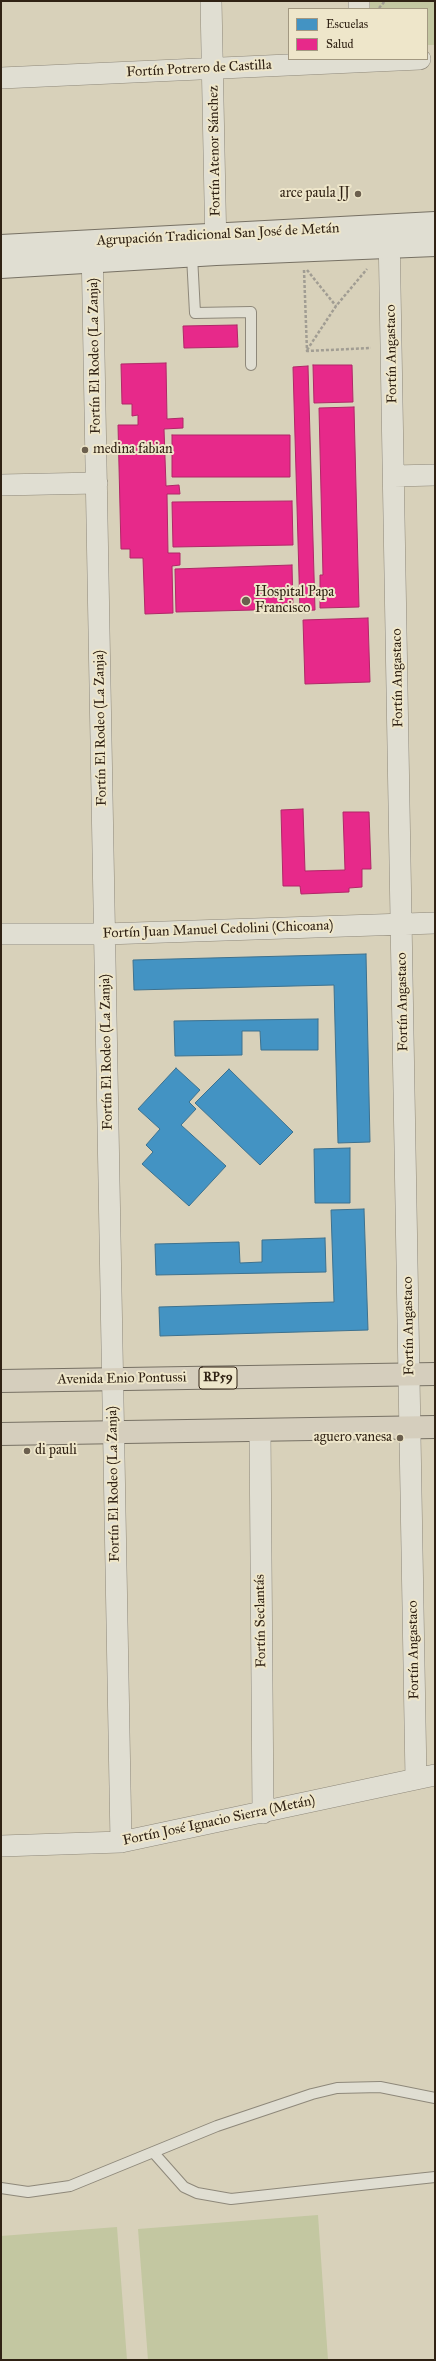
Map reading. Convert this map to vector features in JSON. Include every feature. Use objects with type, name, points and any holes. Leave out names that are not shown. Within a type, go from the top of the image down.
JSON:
[{"type":"main road","name":"Avenida Enio Pontussi","points":[[1,1381],[435,1374]]},
{"type":"main road","points":[[1,1434],[435,1427]]},
{"type":"street","name":"Fortín Atenor Sánchez","points":[[211,1],[214,67],[216,244]]},
{"type":"street","name":"Fortín Potrero de Castilla","points":[[1,78],[362,60]]},
{"type":"street","name":"Agrupación Tradicional San José de Metán","points":[[1,267],[92,251],[216,244],[389,226],[435,223]]},
{"type":"street","name":"Fortín Angastaco","points":[[389,226],[410,1427],[426,1777]]},
{"type":"street","name":"Agrupación Tradicional San José de Metán","points":[[1,246],[192,256],[216,244],[389,248],[435,245]]},
{"type":"street","name":"Fortín El Rodeo (La Zanja)","points":[[92,251],[121,1842]]},
{"type":"street","points":[[394,476],[435,475]]},
{"type":"street","points":[[1,486],[97,483]]},
{"type":"street","name":"Fortín Juan Manuel Cedolini (Chicoana)","points":[[1,934],[104,934],[435,923]]},
{"type":"street","name":"Fortín Seclantás","points":[[260,1430],[263,1813]]},
{"type":"street","name":"Fortín José Ignacio Sierra (Metán)","points":[[1,1846],[121,1842],[263,1813],[426,1777]]},
{"type":"lane","points":[[192,256],[195,313],[251,312],[250,366]]},
{"type":"lane","points":[[1,2188],[28,2192],[70,2186],[217,2126],[312,2094],[338,2088],[380,2087],[435,2098]]},
{"type":"lane","points":[[152,2152],[184,2186],[197,2193],[231,2199],[435,2177]]},
{"type":"path","points":[[307,350],[336,306],[371,264],[371,271]]},
{"type":"path","points":[[307,350],[303,265],[336,306]]},
{"type":"path","points":[[307,350],[391,347]]},
{"type":"green space","points":[[367,1],[435,1],[435,45],[428,45],[428,8],[367,8]]},
{"type":"green space","points":[[318,2215],[328,2360],[148,2360],[138,2229]]},
{"type":"green space","points":[[117,2227],[127,2360],[1,2360],[1,2236]]},
{"type":"building: Escuelas","points":[[366,954],[370,1142],[338,1143],[334,985],[134,990],[133,960]]},
{"type":"building: Escuelas","points":[[318,1019],[318,1050],[261,1050],[260,1031],[242,1031],[242,1055],[175,1056],[174,1021]]},
{"type":"building: Escuelas","points":[[176,1068],[200,1090],[189,1102],[196,1109],[181,1125],[226,1166],[189,1206],[142,1164],[153,1152],[146,1145],[160,1129],[138,1109]]},
{"type":"building: Escuelas","points":[[229,1069],[293,1132],[260,1165],[195,1103]]},
{"type":"building: Escuelas","points":[[350,1148],[350,1203],[315,1203],[314,1149]]},
{"type":"building: Escuelas","points":[[364,1209],[368,1330],[160,1336],[159,1307],[334,1302],[331,1210]]},
{"type":"building: Escuelas","points":[[325,1238],[326,1272],[156,1275],[155,1244],[239,1242],[240,1263],[262,1262],[262,1240]]},
{"type":"building: Salud","points":[[237,325],[238,347],[184,348],[183,326]]},
{"type":"building: Salud","points":[[166,363],[167,419],[183,418],[183,428],[164,429],[166,486],[179,485],[180,494],[167,494],[168,553],[180,553],[180,565],[172,566],[173,613],[145,614],[143,558],[130,558],[130,549],[121,549],[118,425],[138,425],[138,415],[132,416],[132,404],[122,404],[121,364]]},
{"type":"building: Salud","points":[[313,365],[352,365],[353,402],[314,403]]},
{"type":"building: Salud","points":[[308,366],[315,610],[300,611],[293,367]]},
{"type":"building: Salud","points":[[354,407],[359,607],[320,608],[320,575],[323,575],[319,408]]},
{"type":"building: Salud","points":[[172,435],[290,435],[290,477],[172,477]]},
{"type":"building: Salud","points":[[292,501],[293,545],[173,547],[172,502]]},
{"type":"building: Salud","points":[[292,565],[293,609],[176,612],[175,569]]},
{"type":"building: Salud","points":[[368,618],[370,682],[305,684],[303,620]]},
{"type":"building: Salud","points":[[303,809],[305,871],[345,870],[343,812],[369,812],[371,869],[362,869],[362,887],[349,888],[349,892],[301,894],[300,886],[283,886],[281,810]]},
{"type":"place","name":"arce paula JJ","points":[[358,194]]},
{"type":"place","name":"medina fabian","points":[[85,450]]},
{"type":"place","name":"Hospital Papa Francisco","points":[[246,601]]},
{"type":"place","name":"aguero vanesa","points":[[400,1438]]},
{"type":"place","name":"di pauli","points":[[27,1451]]}]
